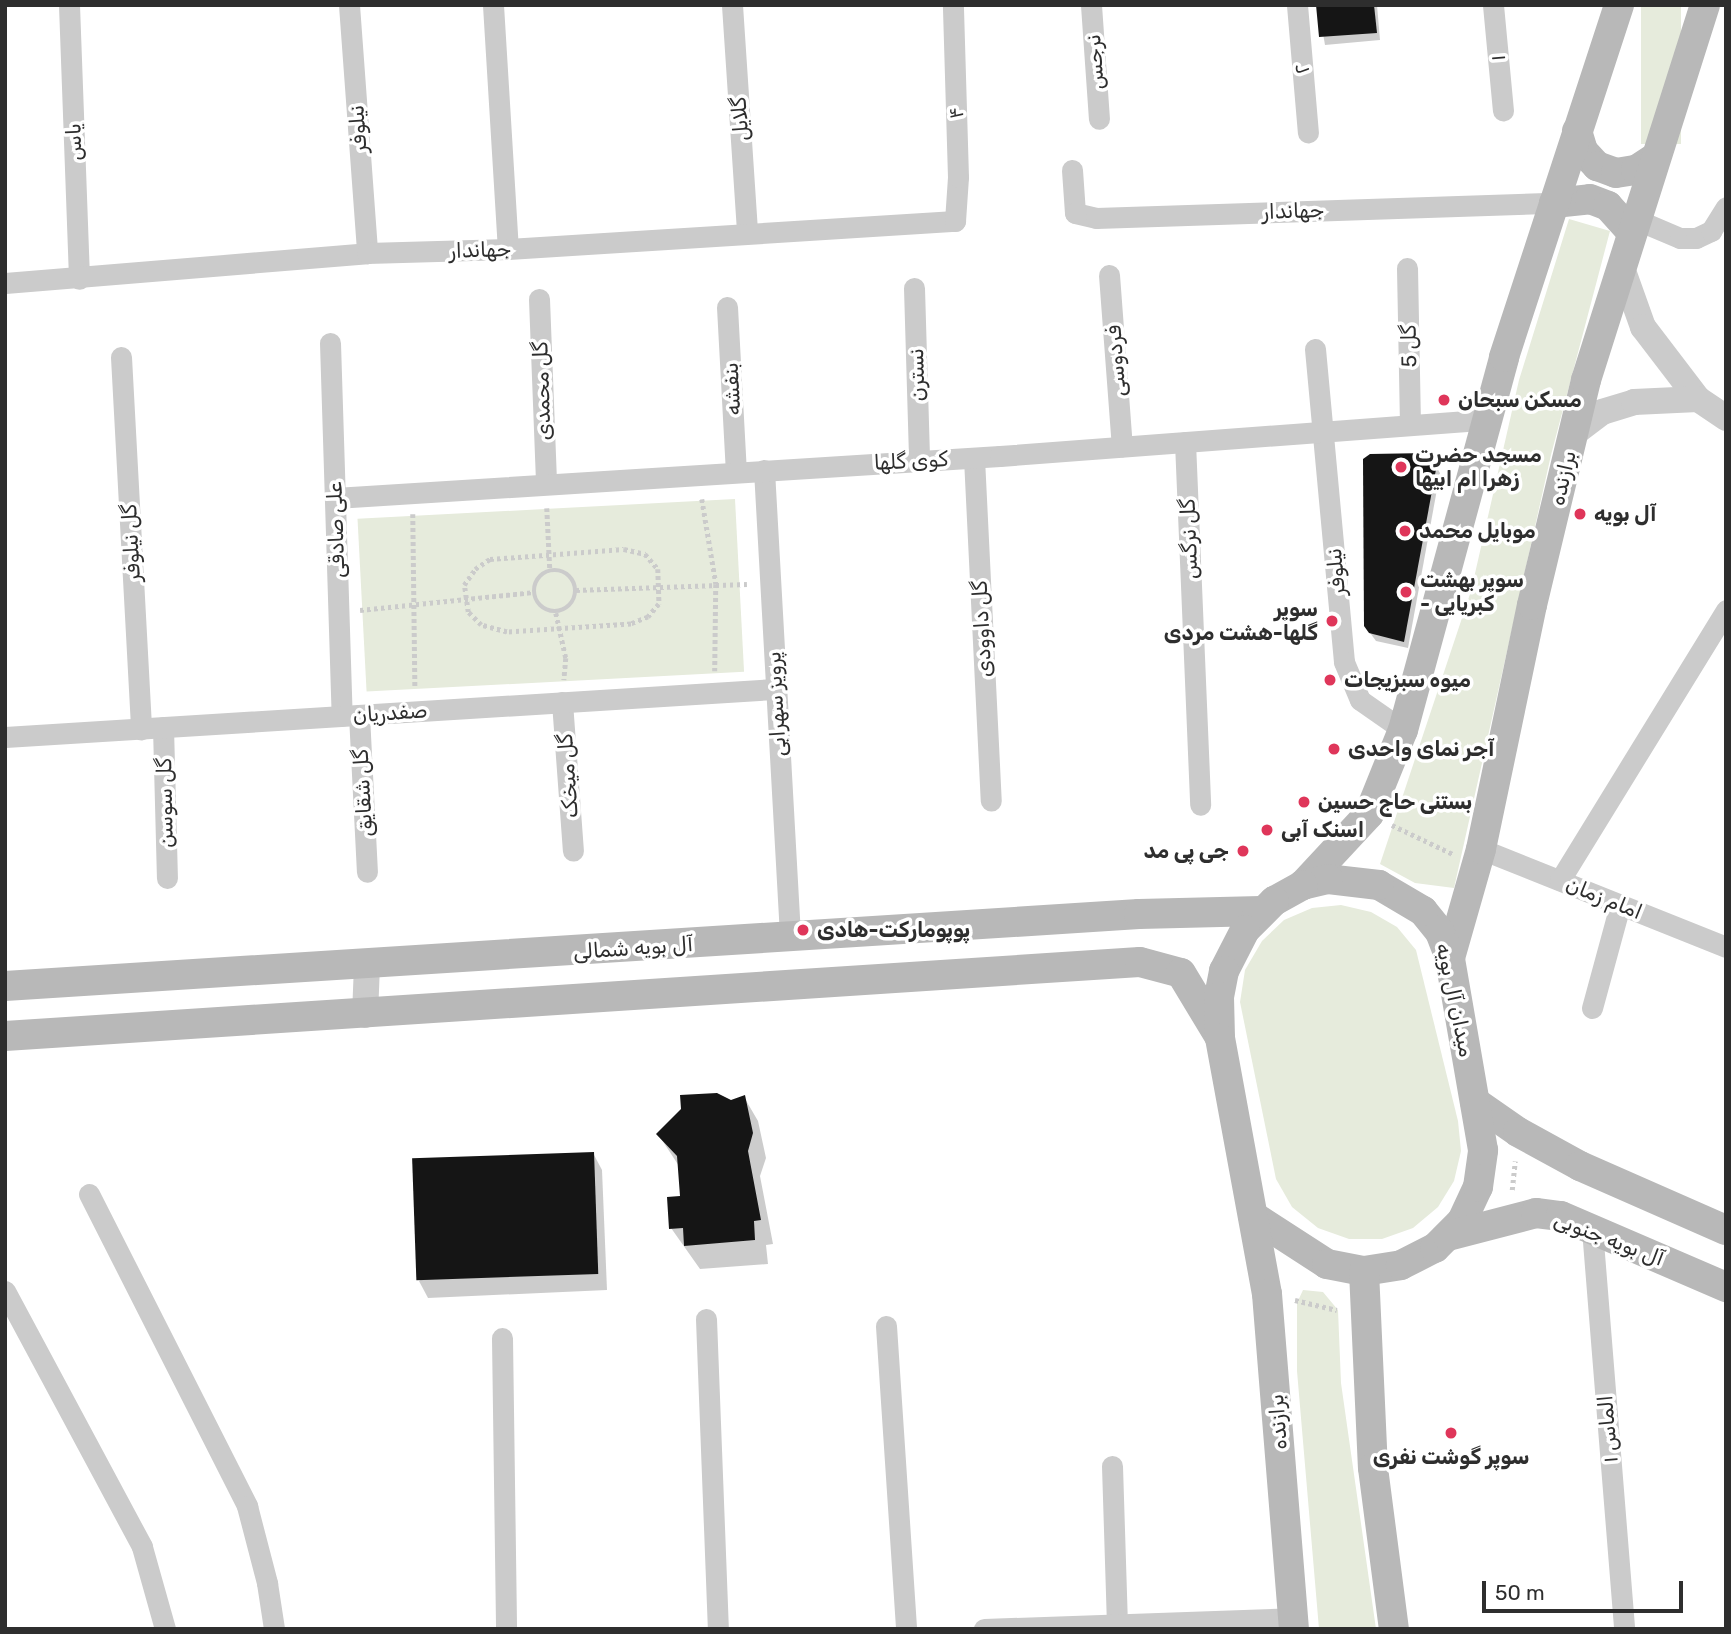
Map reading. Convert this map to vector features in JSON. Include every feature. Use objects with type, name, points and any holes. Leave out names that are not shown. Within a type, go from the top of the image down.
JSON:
[{"type":"main road","points":[[1303,885],[1368,814],[1403,730],[1487,419],[1619,5]]},
{"type":"main road","name":"برازنده","points":[[1450,958],[1479,857],[1573,434],[1653,159],[1705,5]]},
{"type":"main road","points":[[1577,131],[1583,150],[1597,166],[1616,173],[1636,170],[1653,159]]},
{"type":"main road","points":[[1555,203],[1590,199],[1633,226]]},
{"type":"main road","name":"میدان آل بویه","points":[[1354,879],[1402,896],[1440,932],[1450,958],[1483,1150],[1478,1187],[1462,1221],[1448,1236],[1435,1248],[1401,1265],[1364,1271],[1327,1264],[1253,1216],[1220,1038],[1219,997],[1224,971],[1245,930],[1261,911],[1303,885],[1354,879]]},
{"type":"main road","name":"آل بویه شمالی","points":[[5,986],[1139,914],[1261,911]]},
{"type":"main road","points":[[5,1036],[1140,962],[1181,973],[1220,1038]]},
{"type":"main road","points":[[1475,1102],[1518,1132],[1580,1166],[1726,1230]]},
{"type":"main road","name":"آل بویه جنوبی","points":[[1448,1236],[1536,1213],[1561,1216],[1726,1287]]},
{"type":"main road","name":"برازنده","points":[[1253,1216],[1267,1294],[1294,1623]]},
{"type":"main road","points":[[1364,1271],[1373,1468],[1394,1629]]},
{"type":"street","name":"یاس","points":[[69,5],[79,279]]},
{"type":"street","name":"نیلوفر","points":[[349,5],[368,253]]},
{"type":"street","points":[[493,5],[508,249]]},
{"type":"street","name":"گلایل","points":[[732,5],[747,233]]},
{"type":"street","name":"۴","points":[[953,5],[958,177],[955,220]]},
{"type":"street","name":"نرجس","points":[[1091,5],[1098,119]]},
{"type":"street","name":"۲","points":[[1297,5],[1308,134]]},
{"type":"street","name":"۱","points":[[1493,5],[1503,111]]},
{"type":"street","name":"جهاندار","points":[[1072,170],[1074,213],[1096,218],[1555,203]]},
{"type":"street","points":[[1633,226],[1680,238],[1696,238],[1711,231],[1726,207]]},
{"type":"street","name":"جهاندار","points":[[5,284],[368,253],[508,249],[955,220]]},
{"type":"street","name":"گل 5","points":[[1407,268],[1410,424]]},
{"type":"street","points":[[1622,268],[1643,327],[1698,400],[1726,418]]},
{"type":"street","name":"فردوسی","points":[[1109,275],[1122,447]]},
{"type":"street","name":"نسترن","points":[[914,288],[919,461]]},
{"type":"street","name":"گل محمدی","points":[[539,299],[545,483]]},
{"type":"street","name":"بنفشه","points":[[727,307],[736,472]]},
{"type":"street","name":"علی صادقی","points":[[330,343],[339,613],[350,716]]},
{"type":"street","name":"نیلوفر","points":[[1315,349],[1343,662],[1360,701],[1403,730]]},
{"type":"street","name":"گل نیلوفر","points":[[121,357],[141,729]]},
{"type":"street","points":[[1573,434],[1602,412],[1634,402],[1698,400]]},
{"type":"street","name":"کوی گلها","points":[[335,498],[974,458],[1487,419]]},
{"type":"street","name":"گل نرگس","points":[[1185,442],[1200,805]]},
{"type":"street","name":"گل داوودی","points":[[974,458],[991,801]]},
{"type":"street","name":"پرویز سهرابی","points":[[764,470],[790,938]]},
{"type":"street","points":[[1560,880],[1726,610]]},
{"type":"street","name":"صفدریان","points":[[5,737],[775,689]]},
{"type":"street","name":"گل میخک","points":[[562,702],[573,851]]},
{"type":"street","name":"گل شقایق","points":[[350,716],[368,872]]},
{"type":"street","name":"گل سوسن","points":[[163,727],[167,878]]},
{"type":"street","name":"امام زمان","points":[[1479,857],[1560,880],[1726,947]]},
{"type":"street","points":[[1592,1008],[1620,905]]},
{"type":"street","points":[[365,1014],[367,965]]},
{"type":"street","points":[[89,1194],[247,1506],[267,1583],[274,1629]]},
{"type":"street","name":"الماس ۱","points":[[1592,1229],[1624,1629]]},
{"type":"street","points":[[5,1291],[142,1547],[165,1629]]},
{"type":"street","points":[[706,1319],[719,1629]]},
{"type":"street","points":[[886,1326],[906,1629]]},
{"type":"street","points":[[502,1338],[506,1629]]},
{"type":"street","points":[[1112,1466],[1117,1624]]},
{"type":"street","points":[[984,1629],[1117,1624],[1294,1623]]},
{"type":"path","points":[[698,474],[716,584],[715,692]]},
{"type":"path","points":[[545,483],[550,570]]},
{"type":"path","points":[[413,492],[412,602],[416,711]]},
{"type":"path","points":[[624,550],[645,554],[658,569],[662,586],[659,604],[648,617],[631,624],[557,629],[493,631],[467,612],[463,597],[475,569],[490,559],[624,550]]},
{"type":"path","points":[[533,592],[538,578],[550,570],[564,572],[576,590]]},
{"type":"path","points":[[576,590],[770,584]]},
{"type":"path","points":[[533,592],[543,609],[555,612],[568,607],[576,590]]},
{"type":"path","points":[[339,613],[412,602],[533,592]]},
{"type":"path","points":[[555,612],[566,658],[562,702]]},
{"type":"path","points":[[1368,814],[1479,857]]},
{"type":"path","points":[[1509,1219],[1518,1132]]},
{"type":"path","points":[[1267,1294],[1366,1317]]},
{"type":"shaded area","points":[[1641,5],[1681,5],[1681,144],[1641,144]]},
{"type":"shaded area","points":[[1569,219],[1610,231],[1551,455],[1454,888],[1415,883],[1380,864],[1471,591],[1519,380]]},
{"type":"shaded area","points":[[735,499],[744,672],[367,692],[358,519]]},
{"type":"shaded area","points":[[1341,905],[1371,912],[1397,927],[1416,950],[1458,1121],[1461,1151],[1454,1181],[1438,1207],[1413,1228],[1382,1239],[1349,1239],[1318,1228],[1292,1207],[1276,1179],[1240,1002],[1245,970],[1262,941],[1284,920],[1312,908]]},
{"type":"shaded area","points":[[1303,1290],[1323,1292],[1338,1310],[1341,1383],[1376,1629],[1319,1629],[1297,1371],[1297,1303]]},
{"type":"building","points":[[1316,5],[1374,5],[1377,33],[1319,37]]},
{"type":"building","points":[[1428,453],[1437,464],[1404,642],[1369,633],[1364,626],[1363,459],[1370,454]]},
{"type":"building","points":[[717,1093],[731,1100],[745,1095],[753,1133],[748,1151],[761,1220],[754,1221],[755,1240],[684,1246],[683,1228],[669,1229],[667,1197],[680,1196],[677,1156],[656,1134],[681,1109],[680,1095]]},
{"type":"building","points":[[594,1152],[598,1274],[416,1280],[412,1158]]},
{"type":"place","name":"مسکن سبحان","points":[[1444,400]]},
{"type":"place","name":"مسجد حضرت زهرا ام ابیها","points":[[1401,467]]},
{"type":"place","name":"آل بویه","points":[[1580,514]]},
{"type":"place","name":"موبایل محمد","points":[[1405,531]]},
{"type":"place","name":"سوپر بهشت - کبریایی","points":[[1406,592]]},
{"type":"place","name":"سوپر گلها-هشت مردی","points":[[1332,621]]},
{"type":"place","name":"میوه سبزیجات","points":[[1330,680]]},
{"type":"place","name":"آجر نمای واحدی","points":[[1334,749]]},
{"type":"place","name":"بستنی حاج حسین","points":[[1304,802]]},
{"type":"place","name":"اسنک آبی","points":[[1267,830]]},
{"type":"place","name":"جی پی مد","points":[[1243,851]]},
{"type":"place","name":"پوپومارکت-هادی","points":[[803,930]]},
{"type":"place","name":"سوپر گوشت نفری","points":[[1451,1433]]}]
